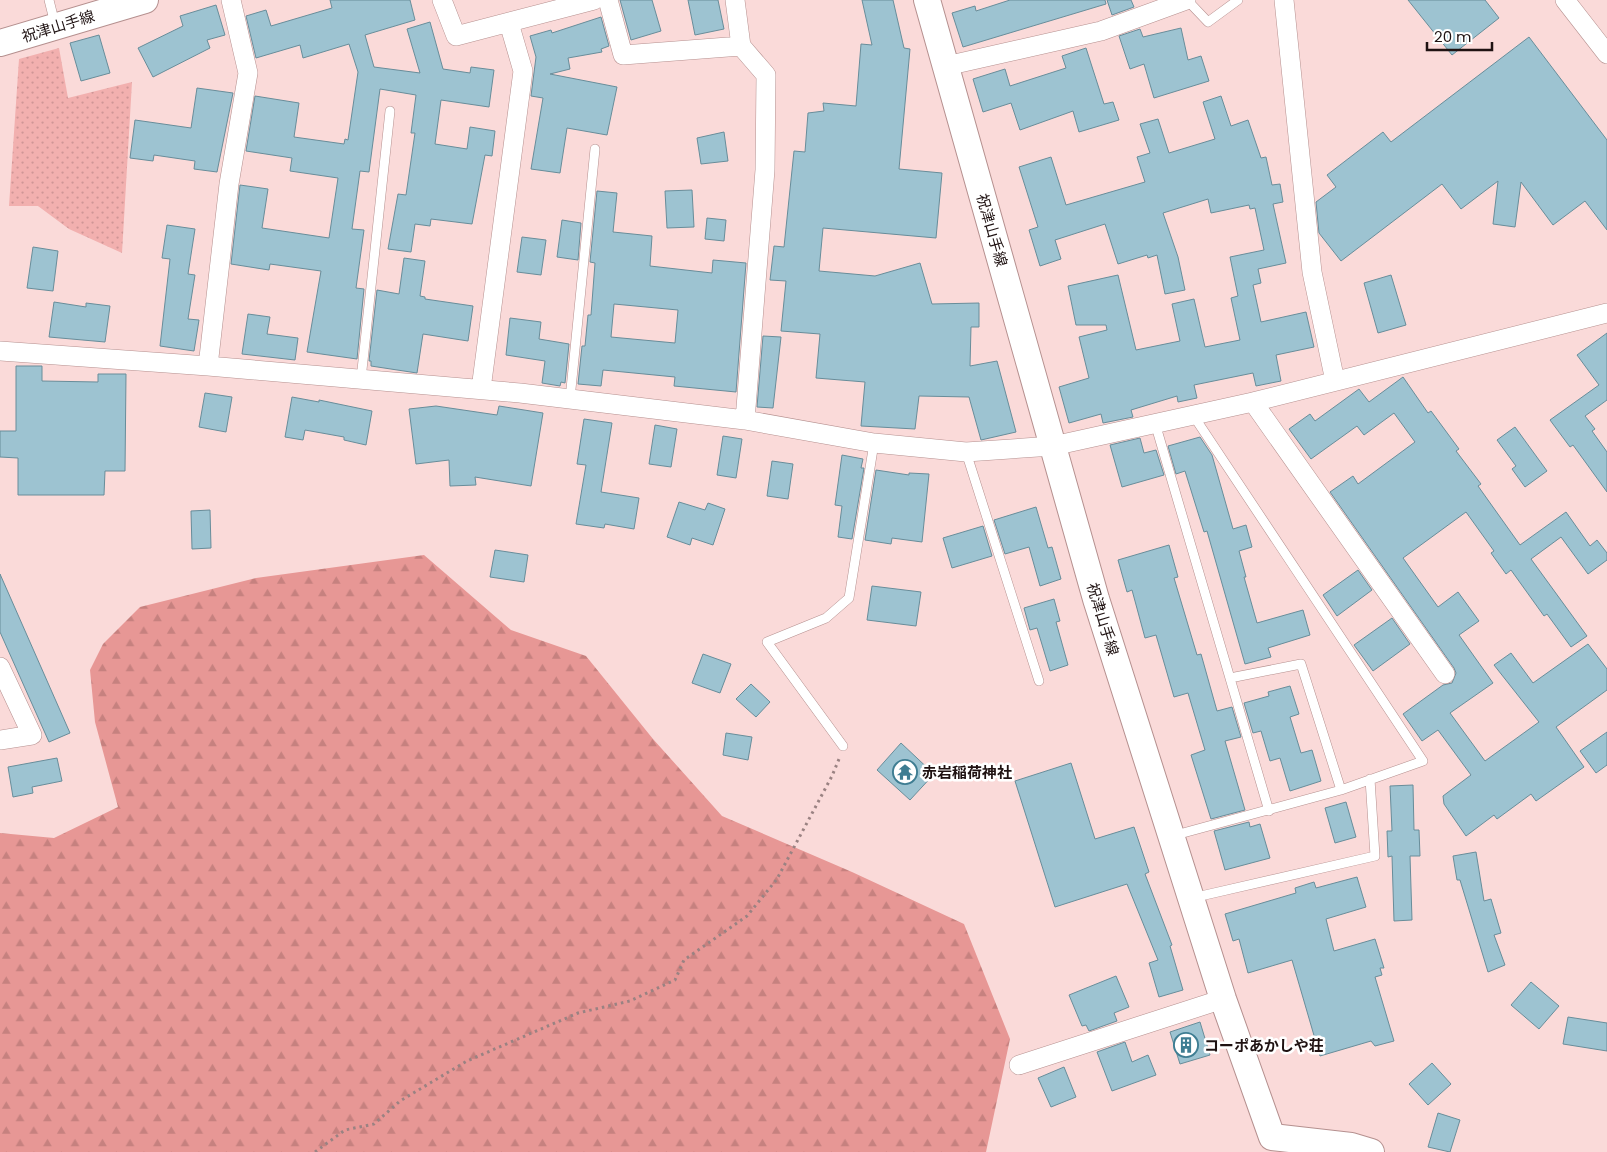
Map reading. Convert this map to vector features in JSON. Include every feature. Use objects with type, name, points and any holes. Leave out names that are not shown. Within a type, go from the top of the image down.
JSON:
[{"type":"street","name":"祝津山手線","points":[[0,43],[145,0]]},
{"type":"street","points":[[208,366],[229,184],[248,73],[231,0]]},
{"type":"street","points":[[442,0],[456,36],[594,0]]},
{"type":"street","points":[[608,0],[623,55],[741,46]]},
{"type":"street","points":[[735,0],[741,46],[766,75],[765,170],[746,420]]},
{"type":"street","name":"祝津山手線","points":[[927,0],[1096,599],[1223,999],[1275,1144],[1351,1146],[1371,1152]]},
{"type":"street","points":[[946,66],[1101,31],[1186,0]]},
{"type":"street","points":[[1284,0],[1312,272],[1335,381]]},
{"type":"street","points":[[1565,0],[1607,54]]},
{"type":"street","points":[[481,389],[523,71],[508,22]]},
{"type":"street","points":[[0,351],[481,389],[746,420],[874,443],[966,452],[1053,446],[1254,402],[1607,313]]},
{"type":"street","points":[[1254,402],[1446,674]]},
{"type":"street","points":[[0,667],[32,735],[0,740]]},
{"type":"street","points":[[1019,1065],[1223,999]]},
{"type":"lane","points":[[49,0],[56,27]]},
{"type":"lane","points":[[1186,0],[1208,22],[1238,0]]},
{"type":"lane","points":[[361,379],[390,111]]},
{"type":"lane","points":[[570,399],[595,149]]},
{"type":"lane","points":[[1172,836],[1341,790],[1423,761],[1193,415]]},
{"type":"lane","points":[[1155,423],[1269,811]]},
{"type":"lane","points":[[843,746],[767,642],[826,618],[849,598],[874,443]]},
{"type":"lane","points":[[966,452],[1039,680]]},
{"type":"lane","points":[[1230,678],[1301,664],[1341,790]]},
{"type":"lane","points":[[1191,898],[1375,856],[1370,779]]},
{"type":"path","points":[[315,1152],[345,1130],[374,1124],[400,1101],[467,1061],[578,1013],[630,1002],[675,980],[684,960],[747,916],[777,879],[832,776],[843,746]]},
{"type":"green space","points":[[424,555],[511,630],[586,656],[653,739],[722,816],[852,872],[964,924],[1010,1039],[986,1152],[0,1152],[0,833],[54,838],[118,807],[95,722],[90,670],[103,644],[140,607],[256,578]]},
{"type":"shaded area","points":[[59,48],[68,98],[132,82],[122,253],[69,229],[38,206],[9,206],[19,59]]},
{"type":"building","points":[[330,0],[410,0],[415,20],[365,35],[374,67],[420,73],[407,29],[430,22],[443,69],[470,73],[471,67],[494,70],[489,107],[441,100],[435,144],[467,149],[470,127],[495,131],[492,156],[485,155],[472,224],[431,219],[430,226],[415,224],[411,252],[388,249],[398,194],[406,195],[415,133],[411,133],[416,95],[380,89],[369,172],[360,171],[352,229],[364,230],[356,288],[364,289],[357,359],[307,352],[321,271],[270,264],[269,270],[231,264],[240,185],[268,189],[262,228],[329,238],[338,178],[290,171],[292,158],[246,151],[255,96],[299,103],[294,137],[344,144],[345,139],[348,140],[358,72],[349,44],[303,58],[300,45],[256,58],[246,16],[266,10],[271,26],[332,8]]},
{"type":"building","points":[[620,0],[652,0],[661,31],[631,40]]},
{"type":"building","points":[[688,0],[718,0],[724,29],[695,35]]},
{"type":"building","points":[[862,0],[893,0],[904,48],[910,49],[899,169],[942,173],[936,238],[823,228],[819,271],[875,276],[920,263],[932,304],[979,303],[979,327],[971,327],[970,366],[997,361],[1016,432],[981,440],[969,397],[919,396],[915,429],[861,426],[865,382],[816,378],[820,334],[781,331],[786,281],[770,280],[774,246],[784,247],[794,151],[805,152],[808,113],[824,111],[823,103],[856,106],[861,44],[872,45]]},
{"type":"building","points":[[1010,0],[1105,0],[1106,4],[963,47],[952,13],[975,6],[976,11]]},
{"type":"building","points":[[1107,0],[1131,0],[1134,7],[1112,15]]},
{"type":"building","points":[[1408,0],[1485,0],[1499,18],[1452,55]]},
{"type":"building","points":[[216,5],[225,35],[207,40],[210,48],[153,77],[138,48],[183,26],[180,16]]},
{"type":"building","points":[[601,17],[609,46],[601,49],[602,52],[568,58],[570,69],[550,74],[617,87],[607,135],[567,128],[560,173],[531,169],[543,98],[531,96],[536,57],[530,36],[551,30],[552,33]]},
{"type":"building","points":[[1181,28],[1188,60],[1201,56],[1209,81],[1154,98],[1144,64],[1130,69],[1119,36],[1140,29],[1143,37]]},
{"type":"building","points":[[99,35],[110,73],[81,81],[70,43]]},
{"type":"building","points":[[1529,37],[1607,140],[1607,230],[1585,201],[1553,225],[1521,182],[1515,227],[1493,224],[1498,181],[1461,209],[1442,184],[1341,261],[1319,233],[1316,202],[1336,187],[1327,175],[1383,132],[1391,142]]},
{"type":"building","points":[[1086,48],[1104,104],[1113,102],[1119,120],[1079,132],[1073,111],[1020,130],[1011,103],[983,112],[973,79],[1005,69],[1010,86],[1066,68],[1062,56]]},
{"type":"building","points":[[197,88],[233,93],[217,172],[194,169],[195,161],[154,155],[153,161],[130,158],[135,120],[191,128]]},
{"type":"building","points":[[1221,96],[1231,126],[1248,120],[1261,158],[1266,157],[1272,185],[1280,184],[1283,202],[1273,204],[1286,263],[1258,269],[1261,283],[1253,285],[1261,322],[1306,312],[1314,347],[1276,355],[1281,381],[1256,386],[1253,373],[1194,385],[1197,398],[1178,402],[1177,396],[1131,410],[1133,417],[1103,423],[1101,414],[1069,423],[1059,387],[1089,378],[1079,337],[1107,330],[1106,325],[1076,325],[1068,286],[1118,275],[1136,350],[1180,341],[1172,304],[1194,299],[1205,347],[1240,340],[1231,298],[1238,296],[1230,257],[1264,250],[1255,208],[1250,209],[1249,205],[1211,213],[1208,199],[1163,213],[1178,257],[1185,290],[1165,294],[1157,255],[1148,258],[1147,255],[1118,264],[1105,224],[1055,240],[1061,259],[1040,266],[1029,230],[1038,227],[1019,167],[1051,157],[1066,205],[1145,182],[1137,157],[1150,153],[1140,124],[1158,119],[1169,153],[1215,139],[1203,102]]},
{"type":"building","points":[[724,132],[728,161],[701,164],[697,138]]},
{"type":"building","points":[[692,190],[694,227],[667,228],[665,191]]},
{"type":"building","points":[[597,191],[617,193],[613,232],[652,236],[650,266],[712,273],[713,260],[746,263],[736,392],[674,386],[675,377],[603,370],[601,386],[578,384],[582,346],[585,346],[588,315],[591,315],[595,263],[590,262]],"holes":[[[614,304],[678,310],[675,343],[611,337]]]},
{"type":"building","points":[[707,218],[726,220],[724,241],[705,239]]},
{"type":"building","points":[[562,220],[581,223],[578,260],[557,257]]},
{"type":"building","points":[[167,225],[195,229],[188,274],[195,275],[188,319],[199,320],[194,351],[160,346],[170,259],[162,258]]},
{"type":"building","points":[[522,237],[546,240],[541,275],[517,272]]},
{"type":"building","points":[[33,247],[58,251],[53,291],[27,288]]},
{"type":"building","points":[[404,258],[425,261],[420,296],[425,297],[425,299],[473,306],[468,341],[423,334],[417,373],[371,366],[371,361],[369,361],[377,290],[399,294]]},
{"type":"building","points":[[1391,275],[1406,325],[1378,333],[1364,283]]},
{"type":"building","points":[[54,302],[86,307],[86,303],[110,306],[105,342],[49,337]]},
{"type":"building","points":[[248,314],[270,317],[267,334],[298,338],[295,360],[242,354]]},
{"type":"building","points":[[510,318],[541,322],[539,339],[569,344],[565,383],[561,382],[560,386],[542,383],[545,361],[506,355]]},
{"type":"building","points":[[1607,333],[1607,400],[1585,416],[1595,429],[1592,431],[1607,452],[1607,492],[1573,445],[1570,447],[1550,420],[1599,385],[1577,355]]},
{"type":"building","points":[[763,336],[781,337],[773,408],[757,407]]},
{"type":"building","points":[[16,366],[42,366],[42,381],[98,382],[98,374],[126,374],[125,471],[105,471],[104,495],[18,495],[18,458],[0,457],[0,431],[16,431]]},
{"type":"building","points":[[1403,377],[1428,413],[1431,411],[1459,449],[1456,451],[1481,484],[1478,486],[1520,545],[1566,512],[1590,546],[1597,540],[1607,553],[1607,560],[1588,574],[1561,537],[1531,559],[1587,636],[1571,647],[1547,614],[1544,616],[1511,570],[1506,574],[1491,553],[1494,551],[1466,512],[1403,558],[1438,607],[1458,592],[1479,621],[1459,635],[1493,683],[1450,713],[1485,761],[1539,722],[1494,665],[1511,653],[1533,683],[1588,644],[1607,669],[1607,690],[1556,727],[1584,767],[1536,801],[1531,794],[1497,819],[1494,815],[1466,836],[1444,804],[1443,796],[1471,775],[1438,730],[1422,741],[1403,714],[1443,685],[1452,683],[1456,673],[1330,492],[1353,476],[1358,484],[1415,442],[1394,413],[1364,435],[1357,426],[1311,459],[1289,429],[1310,414],[1315,421],[1359,389],[1369,402]]},
{"type":"building","points":[[205,393],[232,397],[226,432],[199,427]]},
{"type":"building","points":[[292,397],[319,402],[319,400],[372,411],[366,445],[344,440],[344,437],[305,430],[303,440],[285,437]]},
{"type":"building","points":[[436,406],[497,415],[499,406],[543,413],[531,486],[475,477],[476,485],[450,486],[449,460],[416,464],[409,409]]},
{"type":"building","points":[[584,419],[612,423],[601,492],[639,498],[634,529],[605,524],[604,528],[576,524],[586,465],[577,464]]},
{"type":"building","points":[[655,425],[677,429],[671,467],[649,464]]},
{"type":"building","points":[[1515,427],[1547,471],[1525,487],[1512,469],[1516,466],[1497,440]]},
{"type":"building","points":[[723,436],[742,439],[736,478],[717,475]]},
{"type":"building","points":[[1200,437],[1212,455],[1233,529],[1246,525],[1252,547],[1239,551],[1257,623],[1303,610],[1310,635],[1268,648],[1271,657],[1245,664],[1207,531],[1204,532],[1185,471],[1176,474],[1168,446]]},
{"type":"building","points":[[1140,438],[1144,453],[1156,450],[1164,475],[1122,487],[1110,445]]},
{"type":"building","points":[[842,455],[863,459],[861,468],[864,468],[852,539],[838,537],[842,506],[835,505]]},
{"type":"building","points":[[772,461],[793,464],[788,499],[767,496]]},
{"type":"building","points":[[876,470],[909,475],[909,473],[929,474],[922,542],[892,538],[891,544],[865,540]]},
{"type":"building","points":[[679,502],[705,510],[708,503],[725,509],[713,545],[692,538],[690,545],[667,537]]},
{"type":"building","points":[[1036,507],[1048,548],[1052,547],[1061,579],[1040,586],[1029,547],[1005,554],[994,520]]},
{"type":"building","points":[[210,510],[211,548],[192,549],[191,511]]},
{"type":"building","points":[[983,526],[992,556],[952,568],[943,538]]},
{"type":"building","points":[[1169,545],[1178,577],[1174,578],[1197,655],[1201,654],[1217,711],[1232,707],[1241,737],[1225,741],[1245,810],[1211,819],[1191,755],[1205,750],[1188,693],[1174,697],[1156,635],[1145,638],[1132,590],[1127,592],[1118,560]]},
{"type":"building","points":[[495,550],[528,555],[524,582],[490,577]]},
{"type":"building","points":[[1358,570],[1372,590],[1337,616],[1323,595]]},
{"type":"building","points":[[0,574],[70,733],[49,742],[0,632]]},
{"type":"building","points":[[872,586],[921,592],[916,626],[867,620]]},
{"type":"building","points":[[1054,599],[1060,621],[1056,622],[1068,665],[1050,671],[1037,628],[1030,630],[1024,608]]},
{"type":"building","points":[[1392,618],[1410,644],[1373,671],[1354,645]]},
{"type":"building","points":[[703,654],[731,664],[720,693],[692,683]]},
{"type":"building","points":[[751,684],[770,702],[756,717],[736,699]]},
{"type":"building","points":[[1290,686],[1299,714],[1290,717],[1301,753],[1312,750],[1321,781],[1290,791],[1280,758],[1270,761],[1261,731],[1253,733],[1244,703],[1269,696],[1268,692]]},
{"type":"building","points":[[1607,732],[1607,765],[1596,773],[1580,751]]},
{"type":"building","points":[[726,733],[752,737],[748,760],[723,755]]},
{"type":"building","name":"赤岩稲荷神社","points":[[901,743],[934,774],[910,800],[877,770]]},
{"type":"building","points":[[57,758],[62,781],[32,787],[33,793],[13,797],[8,767]]},
{"type":"building","points":[[1071,763],[1095,839],[1134,827],[1149,872],[1145,874],[1172,945],[1170,946],[1183,990],[1159,997],[1149,963],[1158,960],[1127,884],[1055,907],[1015,781]]},
{"type":"building","points":[[1413,785],[1414,830],[1419,830],[1420,856],[1410,856],[1412,920],[1394,921],[1392,856],[1388,857],[1387,831],[1392,831],[1390,786]]},
{"type":"building","points":[[1346,802],[1356,837],[1335,843],[1325,808]]},
{"type":"building","points":[[1249,822],[1250,827],[1260,824],[1270,858],[1225,870],[1214,831]]},
{"type":"building","points":[[1476,852],[1484,901],[1491,899],[1501,933],[1494,935],[1505,965],[1488,972],[1460,880],[1457,880],[1453,856]]},
{"type":"building","points":[[1357,877],[1366,907],[1326,919],[1334,951],[1375,939],[1384,968],[1380,968],[1382,975],[1375,977],[1394,1041],[1375,1046],[1371,1041],[1320,1056],[1292,960],[1248,973],[1239,939],[1233,941],[1225,914],[1296,893],[1295,888],[1314,882],[1316,888]]},
{"type":"building","points":[[1116,976],[1129,1007],[1114,1013],[1117,1021],[1089,1031],[1086,1025],[1082,1026],[1069,995]]},
{"type":"building","points":[[1531,982],[1559,1006],[1539,1029],[1511,1005]]},
{"type":"building","points":[[1568,1017],[1607,1023],[1607,1051],[1563,1044]]},
{"type":"building","name":"コーポあかしや荘","points":[[1200,1022],[1210,1055],[1180,1064],[1170,1032]]},
{"type":"building","points":[[1125,1042],[1132,1062],[1148,1055],[1156,1075],[1112,1091],[1097,1052]]},
{"type":"building","points":[[1432,1063],[1451,1084],[1428,1105],[1409,1084]]},
{"type":"building","points":[[1064,1067],[1076,1097],[1051,1107],[1038,1078]]},
{"type":"building","points":[[1438,1113],[1460,1120],[1450,1152],[1428,1147]]},
{"type":"place","name":"赤岩稲荷神社","points":[[905,772]]},
{"type":"place","name":"コーポあかしや荘","points":[[1186,1045]]}]
